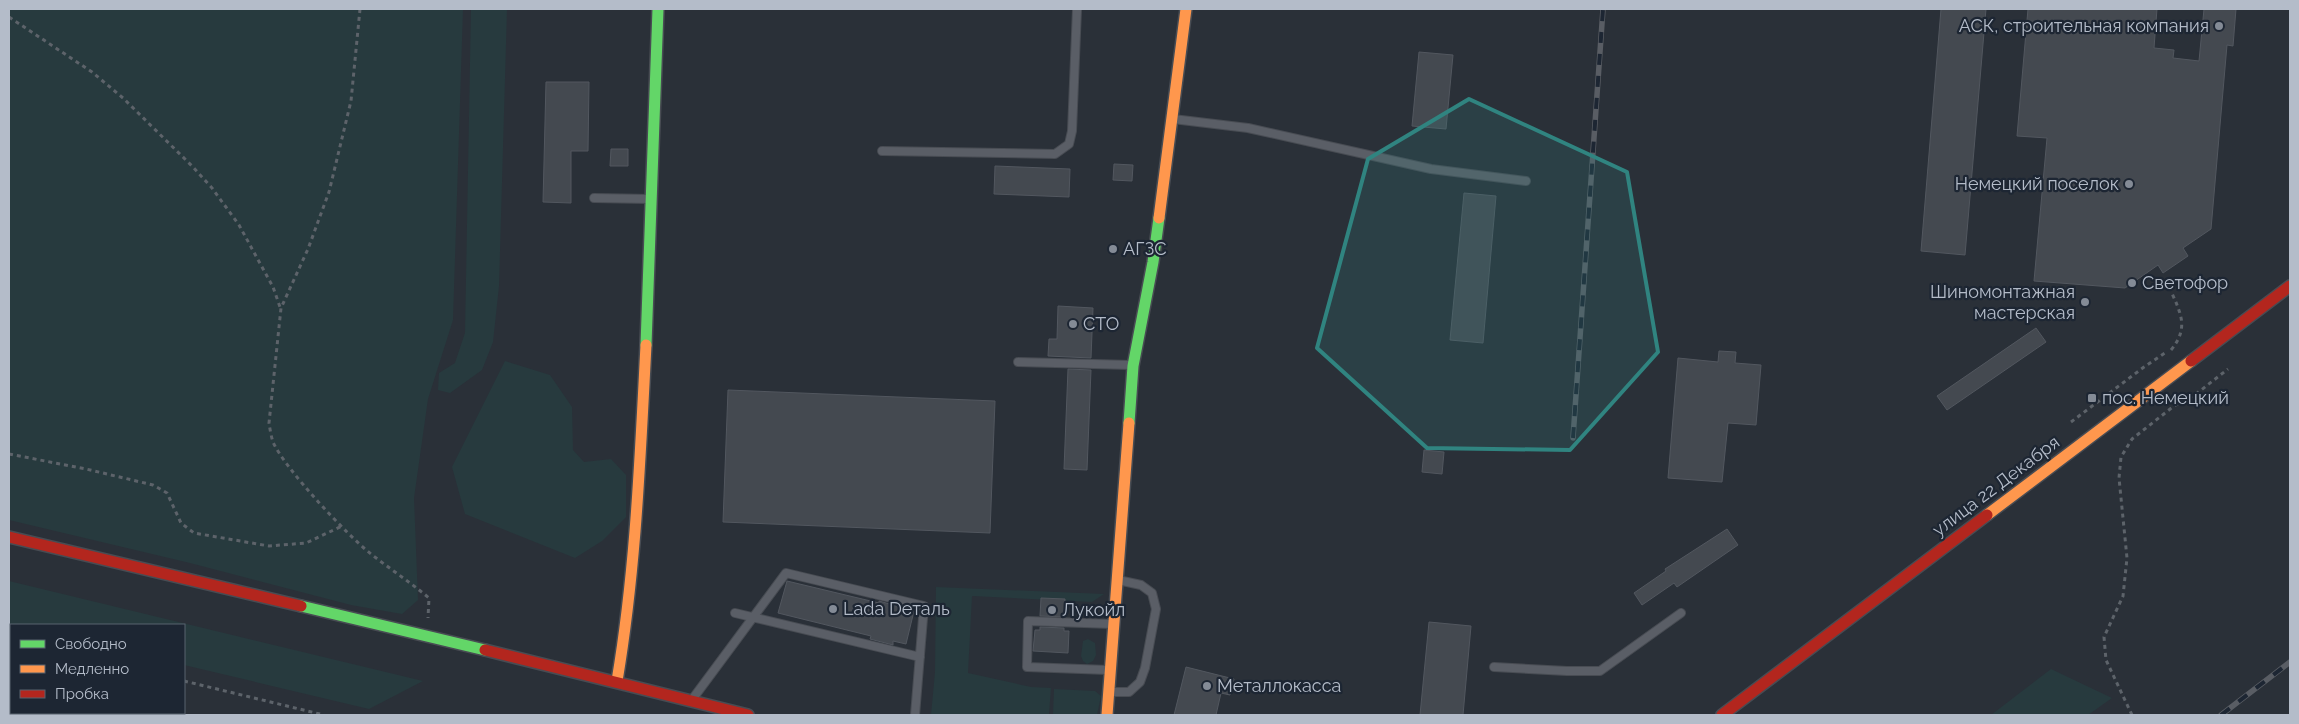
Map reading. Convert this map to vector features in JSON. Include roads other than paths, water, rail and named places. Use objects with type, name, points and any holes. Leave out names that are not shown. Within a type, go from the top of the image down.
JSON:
[{"type":"main road","points":[[617,681],[627,622],[635,550],[652,199],[658,9]]},
{"type":"main road","points":[[1107,715],[1134,366],[1153,262],[1186,9]]},
{"type":"main road","name":"улица 22 Декабря","points":[[1727,714],[2290,286]]},
{"type":"main road","points":[[9,537],[617,681],[691,701],[713,711],[748,715]]},
{"type":"lane","points":[[882,151],[1055,154],[1068,144],[1072,131],[1077,9]]},
{"type":"lane","points":[[1173,119],[1248,128],[1422,168],[1526,181]]},
{"type":"lane","points":[[594,198],[652,199]]},
{"type":"lane","points":[[1018,362],[1134,366]]},
{"type":"lane","points":[[691,701],[786,573],[924,606],[915,715]]},
{"type":"lane","points":[[1109,692],[1129,692],[1140,682],[1146,668],[1156,609],[1152,593],[1141,585],[1117,580]]},
{"type":"lane","points":[[735,613],[920,657]]},
{"type":"lane","points":[[1494,667],[1600,671],[1681,613]]},
{"type":"lane","points":[[1111,670],[1026,667],[1028,621],[1114,624]]},
{"type":"railway","points":[[1573,438],[1603,9]]},
{"type":"railway","points":[[2221,715],[2290,662]]},
{"type":"place","name":"АСК, строительная компания","points":[[2219,26]]},
{"type":"place","name":"Немецкий поселок","points":[[2129,184]]},
{"type":"place","name":"АГЗС","points":[[1113,249]]},
{"type":"place","name":"Светофор","points":[[2132,283]]},
{"type":"place","name":"Шиномонтажная мастерская","points":[[2085,302]]},
{"type":"place","name":"СТО","points":[[1073,324]]},
{"type":"place","name":"пос. Немецкий","points":[[2092,398]]},
{"type":"place","name":"Lada Dеталь","points":[[833,609]]},
{"type":"place","name":"Лукойл","points":[[1052,610]]},
{"type":"place","name":"Металлокасса","points":[[1207,686]]}]
